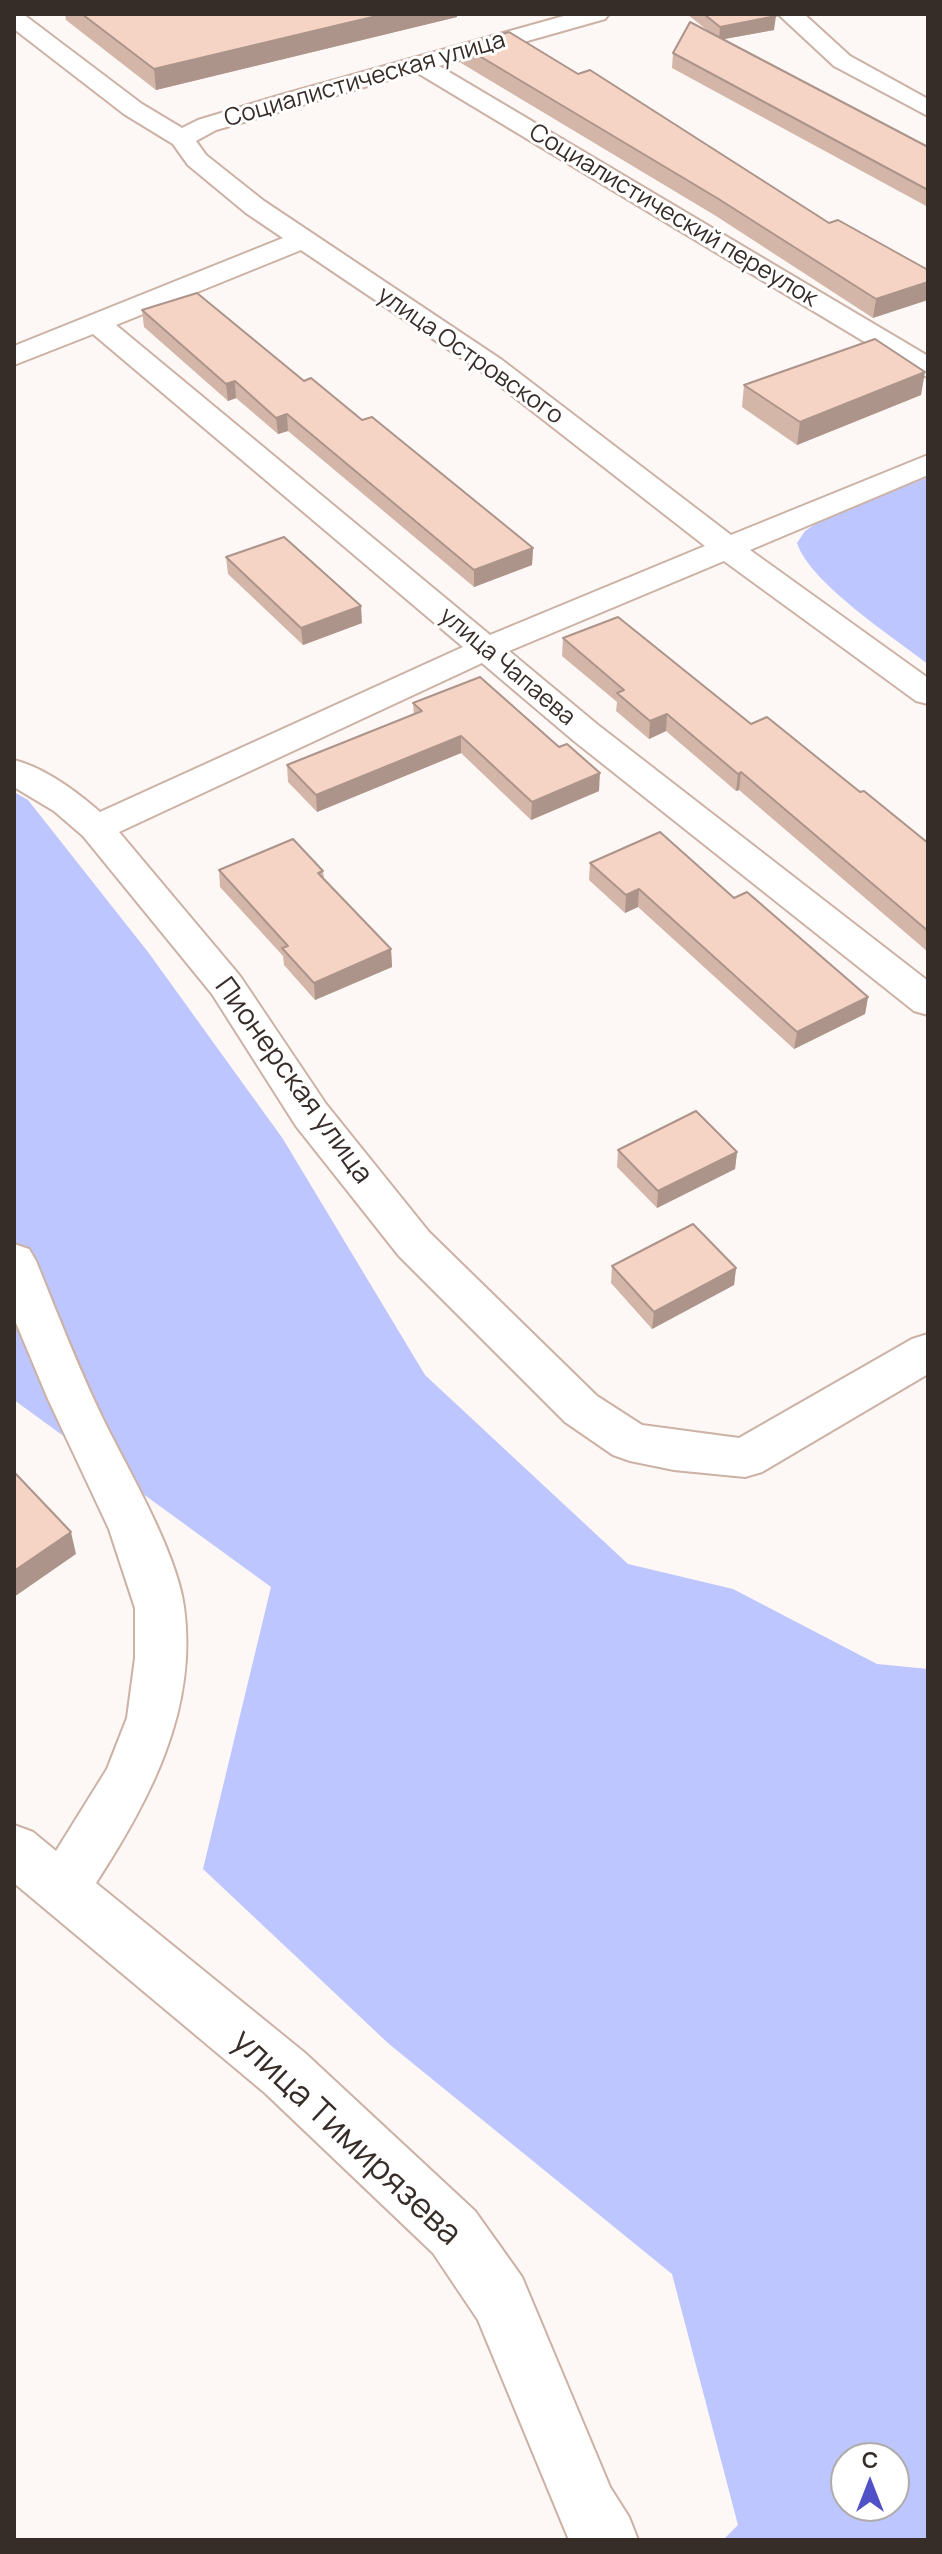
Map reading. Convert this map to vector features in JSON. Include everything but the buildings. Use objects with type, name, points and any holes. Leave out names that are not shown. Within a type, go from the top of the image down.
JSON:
[{"type":"street","name":"Социалистическая улица","points":[[182,139],[207,125],[418,63],[550,19],[597,14]]},
{"type":"street","points":[[790,14],[842,61],[928,109]]},
{"type":"street","name":"улица Островского","points":[[14,18],[133,109],[182,139],[197,160],[301,240],[492,366],[726,547],[928,694]]},
{"type":"street","name":"Социалистический переулок","points":[[418,63],[928,368]]},
{"type":"street","points":[[14,356],[301,240]]},
{"type":"street","name":"улица Чапаева","points":[[96,322],[586,733],[928,1001]]},
{"type":"street","points":[[96,828],[485,649],[928,464]]},
{"type":"street","name":"Пионерская улица","points":[[14,771],[67,803],[96,828],[226,985],[311,1115],[414,1244],[581,1409],[630,1442],[674,1451],[745,1458],[928,1352]]},
{"type":"street","points":[[14,1261],[60,1377],[121,1505],[159,1599],[159,1665],[154,1715],[136,1765],[112,1816],[61,1889]]},
{"type":"street","name":"улица Тимирязева","points":[[14,1850],[285,2073],[454,2232],[500,2299],[587,2510],[606,2540]]},
{"type":"shaded area","points":[[928,477],[928,664],[835,592],[805,559],[797,543],[805,531],[820,521]]},
{"type":"shaded area","points":[[14,792],[28,800],[148,952],[283,1139],[425,1375],[628,1564],[733,1589],[877,1664],[928,1669],[928,2540],[723,2540],[738,2525],[672,2274],[389,2044],[203,1869],[271,1587],[14,1400]]}]
